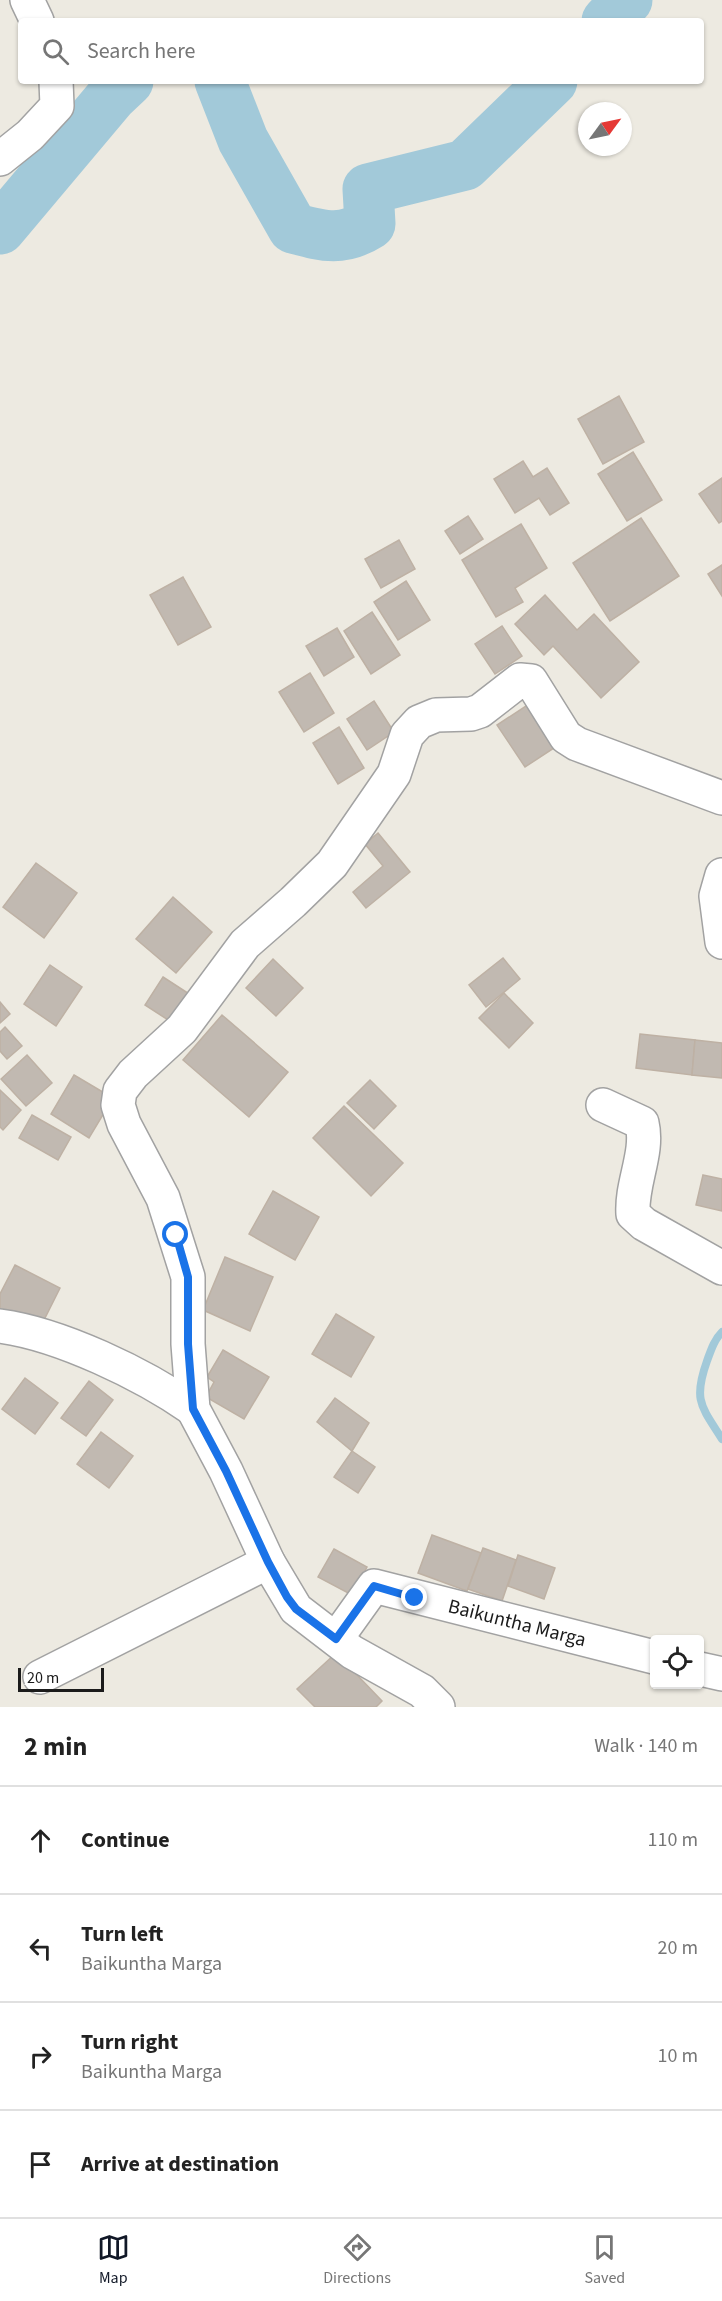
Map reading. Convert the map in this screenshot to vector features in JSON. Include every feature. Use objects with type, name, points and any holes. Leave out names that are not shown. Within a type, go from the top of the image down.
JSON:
[{"type":"street","points":[[27,0],[36,18]]},
{"type":"street","points":[[0,159],[30,135],[57,106],[56,84]]},
{"type":"street","points":[[438,1707],[422,1691],[352,1652],[296,1609],[268,1562],[226,1471],[193,1409],[188,1344],[188,1277],[163,1198],[124,1124],[118,1105],[120,1091],[133,1074],[182,1029],[245,944],[332,864],[394,774],[407,735],[420,722],[436,715],[471,714],[480,711],[520,680],[531,681],[566,737],[577,744],[722,798]]},
{"type":"street","points":[[722,874],[716,896],[722,942]]},
{"type":"street","points":[[603,1105],[642,1123],[645,1137],[632,1195],[633,1214],[644,1224],[722,1268]]},
{"type":"street","points":[[0,1326],[48,1335],[164,1388],[193,1409]]},
{"type":"street","points":[[40,1677],[268,1562]]},
{"type":"street","name":"Baikuntha Marga","points":[[336,1639],[374,1586],[650,1656]]},
{"type":"street","points":[[704,1669],[722,1674]]},
{"type":"building","points":[[619,396],[644,442],[603,464],[578,419]]},
{"type":"building","points":[[633,452],[662,500],[627,521],[598,474]]},
{"type":"building","points":[[523,461],[533,477],[547,468],[569,503],[550,515],[539,498],[515,513],[494,479]]},
{"type":"building","points":[[722,478],[722,521],[719,523],[699,494]]},
{"type":"building","points":[[468,516],[483,539],[460,554],[445,531]]},
{"type":"building","points":[[641,518],[679,576],[610,621],[573,563]]},
{"type":"building","points":[[521,524],[547,568],[515,588],[523,602],[496,617],[462,560]]},
{"type":"building","points":[[399,540],[415,569],[381,588],[365,559]]},
{"type":"building","points":[[722,565],[722,596],[708,574]]},
{"type":"building","points":[[183,577],[211,627],[178,645],[150,595]]},
{"type":"building","points":[[406,581],[430,620],[398,640],[374,602]]},
{"type":"building","points":[[545,595],[577,630],[594,614],[639,662],[601,698],[553,646],[544,655],[515,624]]},
{"type":"building","points":[[372,612],[400,655],[371,674],[344,631]]},
{"type":"building","points":[[502,626],[522,656],[495,674],[475,644]]},
{"type":"building","points":[[337,628],[354,657],[324,676],[306,646]]},
{"type":"building","points":[[310,673],[334,713],[304,732],[279,692]]},
{"type":"building","points":[[374,701],[394,732],[367,750],[347,719]]},
{"type":"building","points":[[529,704],[557,746],[525,767],[497,725]]},
{"type":"building","points":[[339,727],[364,768],[338,784],[313,743]]},
{"type":"building","points":[[378,833],[410,872],[366,908],[353,892],[383,866],[365,844]]},
{"type":"building","points":[[36,863],[77,893],[44,938],[3,907]]},
{"type":"building","points":[[173,897],[212,932],[176,973],[136,939]]},
{"type":"building","points":[[503,958],[520,979],[486,1007],[469,985]]},
{"type":"building","points":[[273,959],[303,988],[276,1016],[246,988]]},
{"type":"building","points":[[50,965],[82,987],[56,1026],[24,1004]]},
{"type":"building","points":[[163,977],[197,999],[179,1027],[145,1005]]},
{"type":"building","points":[[504,993],[533,1023],[509,1048],[479,1018]]},
{"type":"building","points":[[0,1002],[10,1014],[0,1023]]},
{"type":"building","points":[[222,1015],[288,1072],[249,1117],[183,1060]]},
{"type":"building","points":[[5,1027],[22,1046],[7,1059],[0,1051],[0,1032]]},
{"type":"building","points":[[640,1034],[695,1040],[692,1075],[636,1068]]},
{"type":"building","points":[[695,1040],[722,1043],[722,1078],[692,1075]]},
{"type":"building","points":[[27,1055],[52,1083],[26,1106],[1,1079]]},
{"type":"building","points":[[74,1075],[113,1098],[89,1138],[51,1114]]},
{"type":"building","points":[[370,1080],[396,1106],[374,1129],[347,1103]]},
{"type":"building","points":[[0,1090],[21,1110],[3,1130],[0,1127]]},
{"type":"building","points":[[344,1106],[403,1163],[371,1196],[313,1138]]},
{"type":"building","points":[[32,1115],[71,1137],[58,1160],[19,1138]]},
{"type":"building","points":[[703,1175],[722,1179],[722,1211],[696,1205]]},
{"type":"building","points":[[273,1191],[319,1217],[295,1260],[249,1234]]},
{"type":"building","points":[[225,1257],[273,1277],[250,1331],[203,1310]]},
{"type":"building","points":[[15,1265],[60,1288],[39,1330],[0,1310],[0,1294]]},
{"type":"building","points":[[336,1314],[374,1337],[351,1377],[312,1354]]},
{"type":"building","points":[[223,1350],[269,1377],[244,1419],[206,1397],[214,1382],[207,1377]]},
{"type":"building","points":[[25,1378],[58,1403],[35,1434],[2,1409]]},
{"type":"building","points":[[89,1381],[113,1400],[86,1436],[61,1418]]},
{"type":"building","points":[[335,1398],[369,1423],[352,1451],[317,1422]]},
{"type":"building","points":[[101,1432],[133,1456],[109,1488],[77,1464]]},
{"type":"building","points":[[352,1451],[375,1467],[358,1493],[334,1477]]},
{"type":"building","points":[[432,1535],[481,1553],[467,1591],[418,1573]]},
{"type":"building","points":[[483,1548],[516,1560],[502,1601],[468,1589]]},
{"type":"building","points":[[334,1549],[367,1567],[352,1595],[318,1577]]},
{"type":"building","points":[[518,1555],[555,1568],[544,1599],[508,1586]]},
{"type":"building","points":[[336,1653],[382,1701],[376,1707],[315,1707],[297,1689]]},
{"type":"waterway","points":[[610,18],[627,0]]},
{"type":"waterway","points":[[0,229],[111,97],[125,84]]},
{"type":"waterway","points":[[221,84],[243,140],[293,228],[332,236],[360,230],[370,224],[368,189],[465,165],[549,84]]},
{"type":"waterway","points":[[722,1332],[707,1361],[700,1385],[704,1410],[722,1439]]},
{"type":"route","points":[[176,1235],[188,1277],[188,1344],[193,1409],[287,1597],[296,1609],[336,1639],[374,1586],[415,1598]]}]
